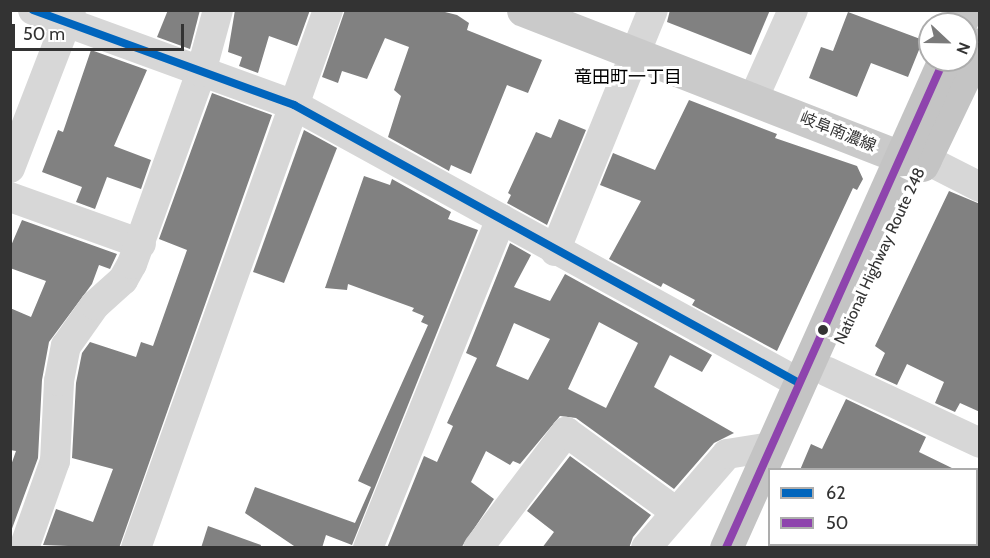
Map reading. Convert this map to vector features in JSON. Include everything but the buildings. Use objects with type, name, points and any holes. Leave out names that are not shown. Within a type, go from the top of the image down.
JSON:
[{"type":"highway","name":"National Highway Route 248","points":[[912,154],[980,44]]},
{"type":"highway","name":"National Highway Route 248","points":[[777,458],[912,154],[940,72]]},
{"type":"highway","name":"National Highway Route 248","points":[[726,548],[768,474]]},
{"type":"highway","points":[[747,548],[768,503]]},
{"type":"main road","name":"岐阜南濃線","points":[[523,10],[759,86],[912,154]]},
{"type":"main road","name":"岐阜南濃線","points":[[565,10],[638,47],[912,154]]},
{"type":"street","points":[[33,10],[69,16],[201,72],[294,105],[555,251],[813,377],[980,443]]},
{"type":"street","points":[[24,548],[56,461],[59,381],[66,346],[95,305],[123,280],[141,244],[201,72],[218,10]]},
{"type":"street","points":[[136,548],[328,10]]},
{"type":"street","points":[[555,251],[653,10]]},
{"type":"street","points":[[759,86],[793,10]]},
{"type":"street","points":[[10,168],[19,119],[69,16]]},
{"type":"street","points":[[912,154],[980,187]]},
{"type":"street","points":[[10,197],[141,244]]},
{"type":"street","points":[[368,548],[501,219]]},
{"type":"street","points":[[478,548],[566,432],[676,512]]},
{"type":"street","points":[[646,548],[727,454],[777,458]]},
{"type":"transit line","name":"62","points":[[33,10],[294,105],[799,383]]},
{"type":"transit line","name":"50","points":[[726,548],[939,72]]},
{"type":"district","name":"竜田町一丁目","points":[[628,77]]}]
